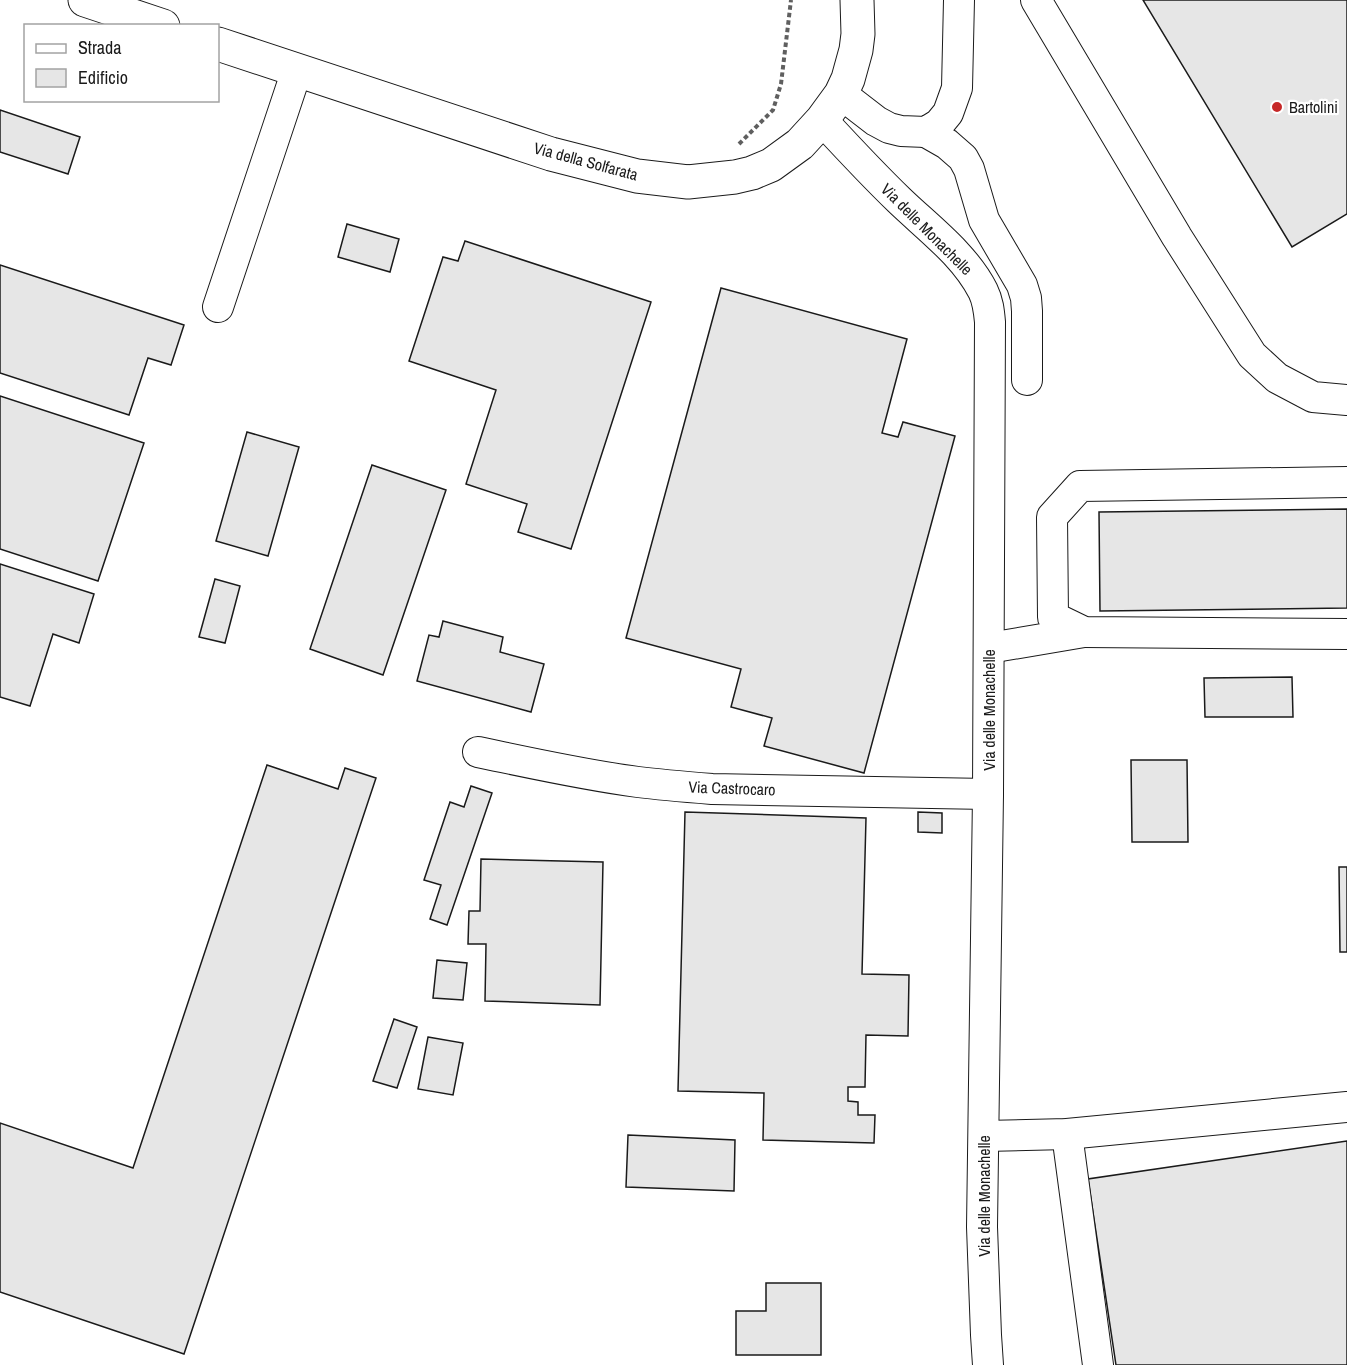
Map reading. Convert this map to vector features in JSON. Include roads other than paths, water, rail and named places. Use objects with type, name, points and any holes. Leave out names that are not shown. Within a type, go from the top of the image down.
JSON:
[{"type":"main road","points":[[85,0],[157,24]]},
{"type":"main road","name":"Via della Solfarata","points":[[219,44],[551,154],[637,176],[688,182],[752,173],[771,165],[800,144],[822,120],[841,94],[848,79],[858,34],[857,0]]},
{"type":"street","points":[[926,132],[939,124],[948,113],[957,87],[959,0]]},
{"type":"street","points":[[1036,0],[1178,237],[1252,355],[1277,378],[1313,397],[1347,400]]},
{"type":"street","points":[[218,308],[297,70]]},
{"type":"street","points":[[841,94],[876,121],[889,128],[926,132],[947,144],[963,158],[973,181],[984,220],[1022,285],[1026,298],[1027,380]]},
{"type":"street","name":"Via delle Monachelle","points":[[822,120],[897,199],[951,249],[977,280],[988,305],[990,322],[989,648],[982,1227],[988,1365]]},
{"type":"street","points":[[1084,632],[1053,617],[1052,517],[1080,486],[1347,482]]},
{"type":"street","points":[[989,648],[1084,632],[1347,634]]},
{"type":"street","name":"Via Castrocaro","points":[[478,752],[601,777],[676,786],[988,794]]},
{"type":"street","points":[[984,1136],[1067,1134],[1347,1107]]},
{"type":"street","points":[[1067,1134],[1098,1365]]},
{"type":"place","name":"Bartolini","points":[[1277,107]]}]
